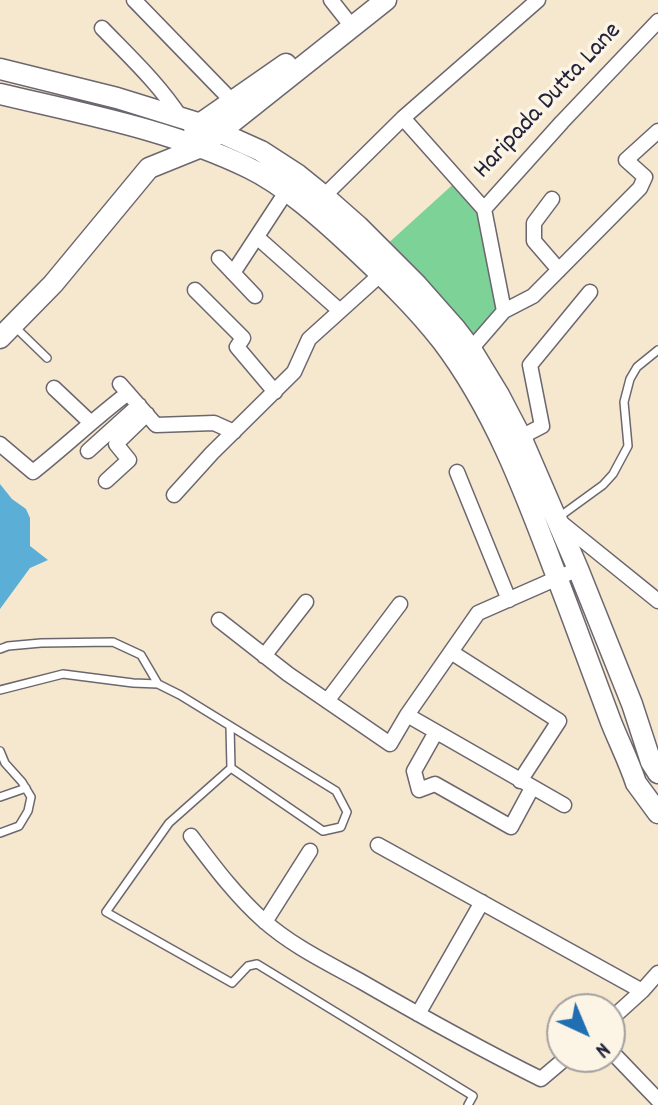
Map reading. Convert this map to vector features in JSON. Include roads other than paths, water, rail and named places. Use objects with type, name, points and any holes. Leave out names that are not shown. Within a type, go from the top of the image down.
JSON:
[{"type":"street","points":[[134,0],[232,101]]},
{"type":"street","points":[[331,0],[346,19]]},
{"type":"street","points":[[149,168],[201,147],[210,127],[232,101],[368,0]]},
{"type":"street","points":[[7,332],[53,284],[149,168],[179,140],[210,127],[318,55],[386,0]]},
{"type":"street","points":[[324,196],[403,118],[538,0]]},
{"type":"street","name":"Haripada Dutta Lane","points":[[504,311],[484,209],[658,21]]},
{"type":"street","points":[[102,28],[155,82],[181,118]]},
{"type":"street","points":[[0,69],[117,98],[210,127],[261,151],[324,196],[417,285],[471,349],[521,437],[578,569],[632,704],[651,762],[658,773]]},
{"type":"street","points":[[0,94],[179,140],[252,169],[312,211],[381,274],[441,340],[480,400],[507,452],[636,783],[658,813]]},
{"type":"street","points":[[403,118],[484,209]]},
{"type":"street","points":[[471,349],[504,311],[533,296],[640,188],[645,177],[626,160],[658,131]]},
{"type":"street","points":[[233,273],[286,192]]},
{"type":"street","points":[[552,199],[534,223],[534,241],[559,270]]},
{"type":"street","points":[[258,238],[339,310]]},
{"type":"street","points":[[219,258],[255,296]]},
{"type":"street","points":[[174,495],[294,372],[309,339],[381,274]]},
{"type":"street","points":[[195,290],[243,338],[237,347],[275,392]]},
{"type":"street","points":[[521,437],[542,426],[530,365],[590,292]]},
{"type":"street","points":[[54,388],[90,422]]},
{"type":"street","points":[[0,444],[33,472],[68,444],[124,388],[156,425],[214,423],[234,432]]},
{"type":"street","points":[[88,451],[143,410]]},
{"type":"street","points":[[106,481],[129,460],[116,444],[143,410]]},
{"type":"street","points":[[457,472],[509,600]]},
{"type":"street","points":[[556,519],[658,601]]},
{"type":"street","points":[[219,620],[264,656],[390,744],[478,613],[578,569]]},
{"type":"street","points":[[264,656],[306,602]]},
{"type":"street","points":[[327,701],[400,604]]},
{"type":"street","points":[[436,732],[414,771],[419,790],[435,784],[511,827],[526,784],[559,721],[451,652]]},
{"type":"street","points":[[407,715],[564,805]]},
{"type":"street","points":[[191,836],[220,874],[265,922],[295,944],[469,1043],[541,1079],[548,1073]]},
{"type":"street","points":[[378,845],[642,991]]},
{"type":"street","points":[[265,922],[310,851]]},
{"type":"street","points":[[418,1014],[482,902]]},
{"type":"street","points":[[626,1006],[658,973]]},
{"type":"street","points":[[626,1067],[658,1100]]},
{"type":"lane","points":[[7,332],[47,358]]},
{"type":"lane","points":[[556,519],[603,485],[613,474],[628,446],[624,402],[630,379],[637,367],[658,350]]},
{"type":"lane","points":[[0,649],[41,643],[113,642],[141,655],[158,684]]},
{"type":"lane","points":[[0,690],[63,674],[158,684],[336,791],[347,812],[341,827],[323,831],[231,768]]},
{"type":"lane","points":[[610,719],[632,704]]},
{"type":"lane","points":[[230,726],[231,768],[169,823],[106,912],[232,983],[248,966],[257,964],[473,1096],[468,1105]]},
{"type":"lane","points":[[0,751],[3,764],[31,797],[28,811],[19,826],[0,833]]},
{"type":"lane","points":[[0,797],[26,788]]},
{"type":"water","points":[[0,484],[12,499],[26,509],[30,518],[30,546],[48,560],[30,568],[0,609]]}]
